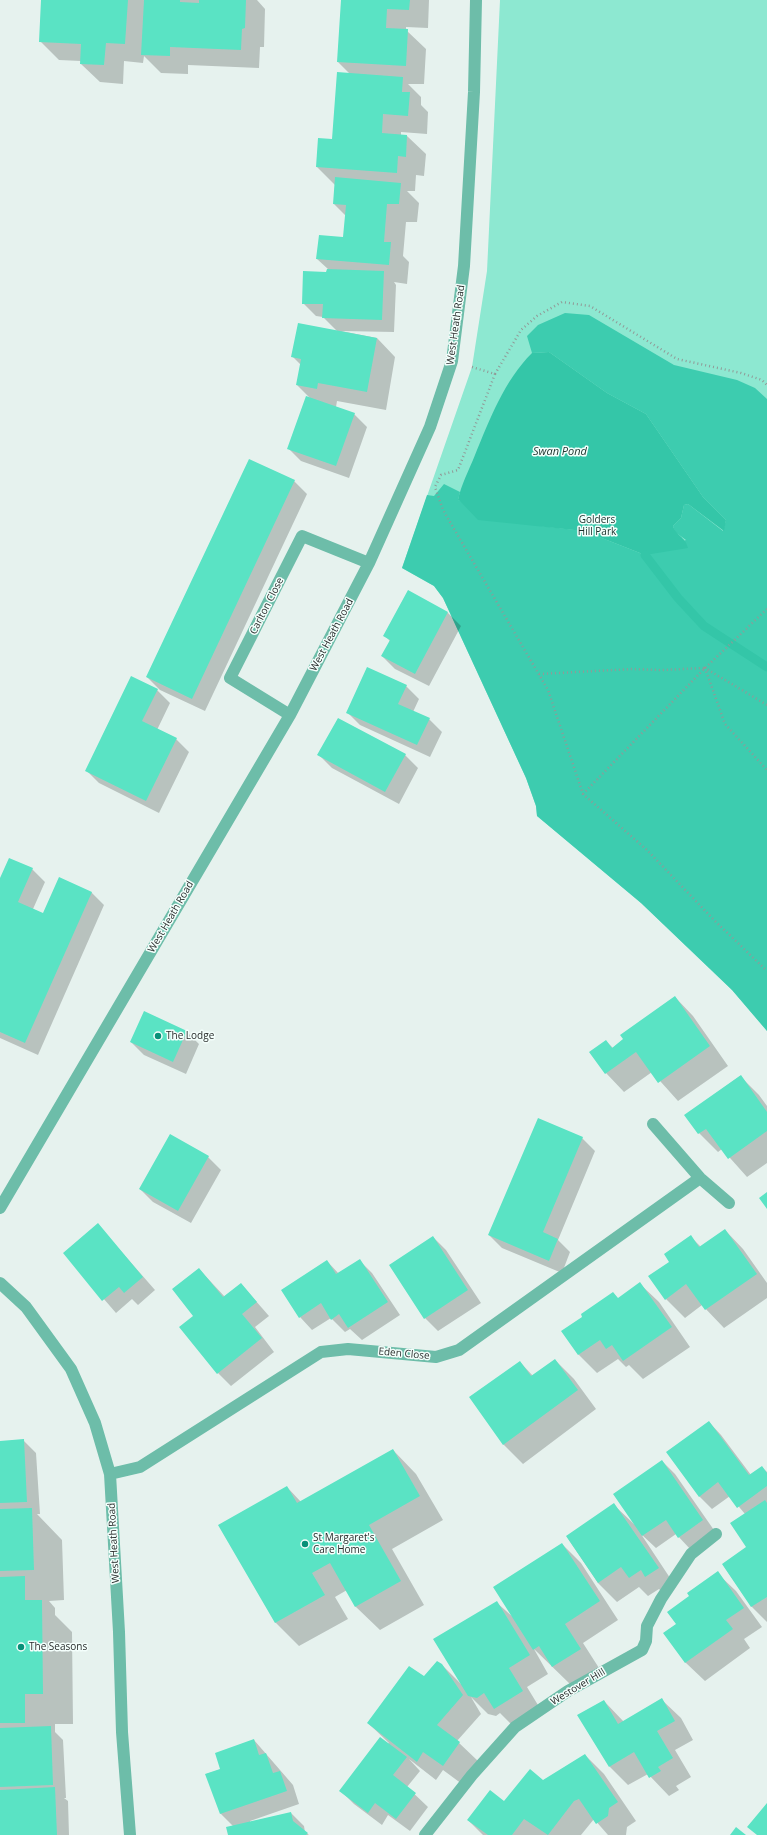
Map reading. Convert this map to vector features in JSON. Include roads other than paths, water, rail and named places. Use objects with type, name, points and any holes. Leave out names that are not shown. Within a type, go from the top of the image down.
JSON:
[{"type":"street","name":"West Heath Road","points":[[0,1208],[290,715],[369,563],[430,427],[452,361],[464,266],[474,92],[476,0]]},
{"type":"street","name":"Carlton Close","points":[[290,715],[230,678],[302,536],[369,563]]},
{"type":"street","points":[[653,1124],[700,1178],[729,1203]]},
{"type":"street","name":"Eden Close","points":[[110,1474],[140,1467],[321,1352],[348,1349],[436,1357],[459,1350],[700,1178]]},
{"type":"street","name":"West Heath Road","points":[[0,1283],[26,1307],[71,1369],[95,1423],[110,1474],[119,1632],[122,1732],[130,1835]]},
{"type":"street","name":"Westover Hill","points":[[425,1835],[472,1775],[515,1727],[568,1691],[642,1650],[646,1642],[647,1626],[661,1599],[691,1554],[716,1534]]},
{"type":"water","name":"Swan Pond","points":[[549,352],[607,393],[646,414],[703,497],[726,520],[724,531],[688,504],[684,505],[681,518],[673,526],[676,532],[685,541],[688,548],[645,555],[584,531],[478,520],[458,500],[463,483],[486,428],[513,376],[532,353]]},
{"type":"waterway","points":[[645,555],[678,598],[704,626],[767,667]]},
{"type":"place","name":"The Lodge","points":[[158,1036]]},
{"type":"place","name":"St Margaret's Care Home","points":[[305,1544]]},
{"type":"place","name":"The Seasons","points":[[21,1647]]},
{"type":"park label","name":"Golders Hill Park","points":[[597,526]]}]
